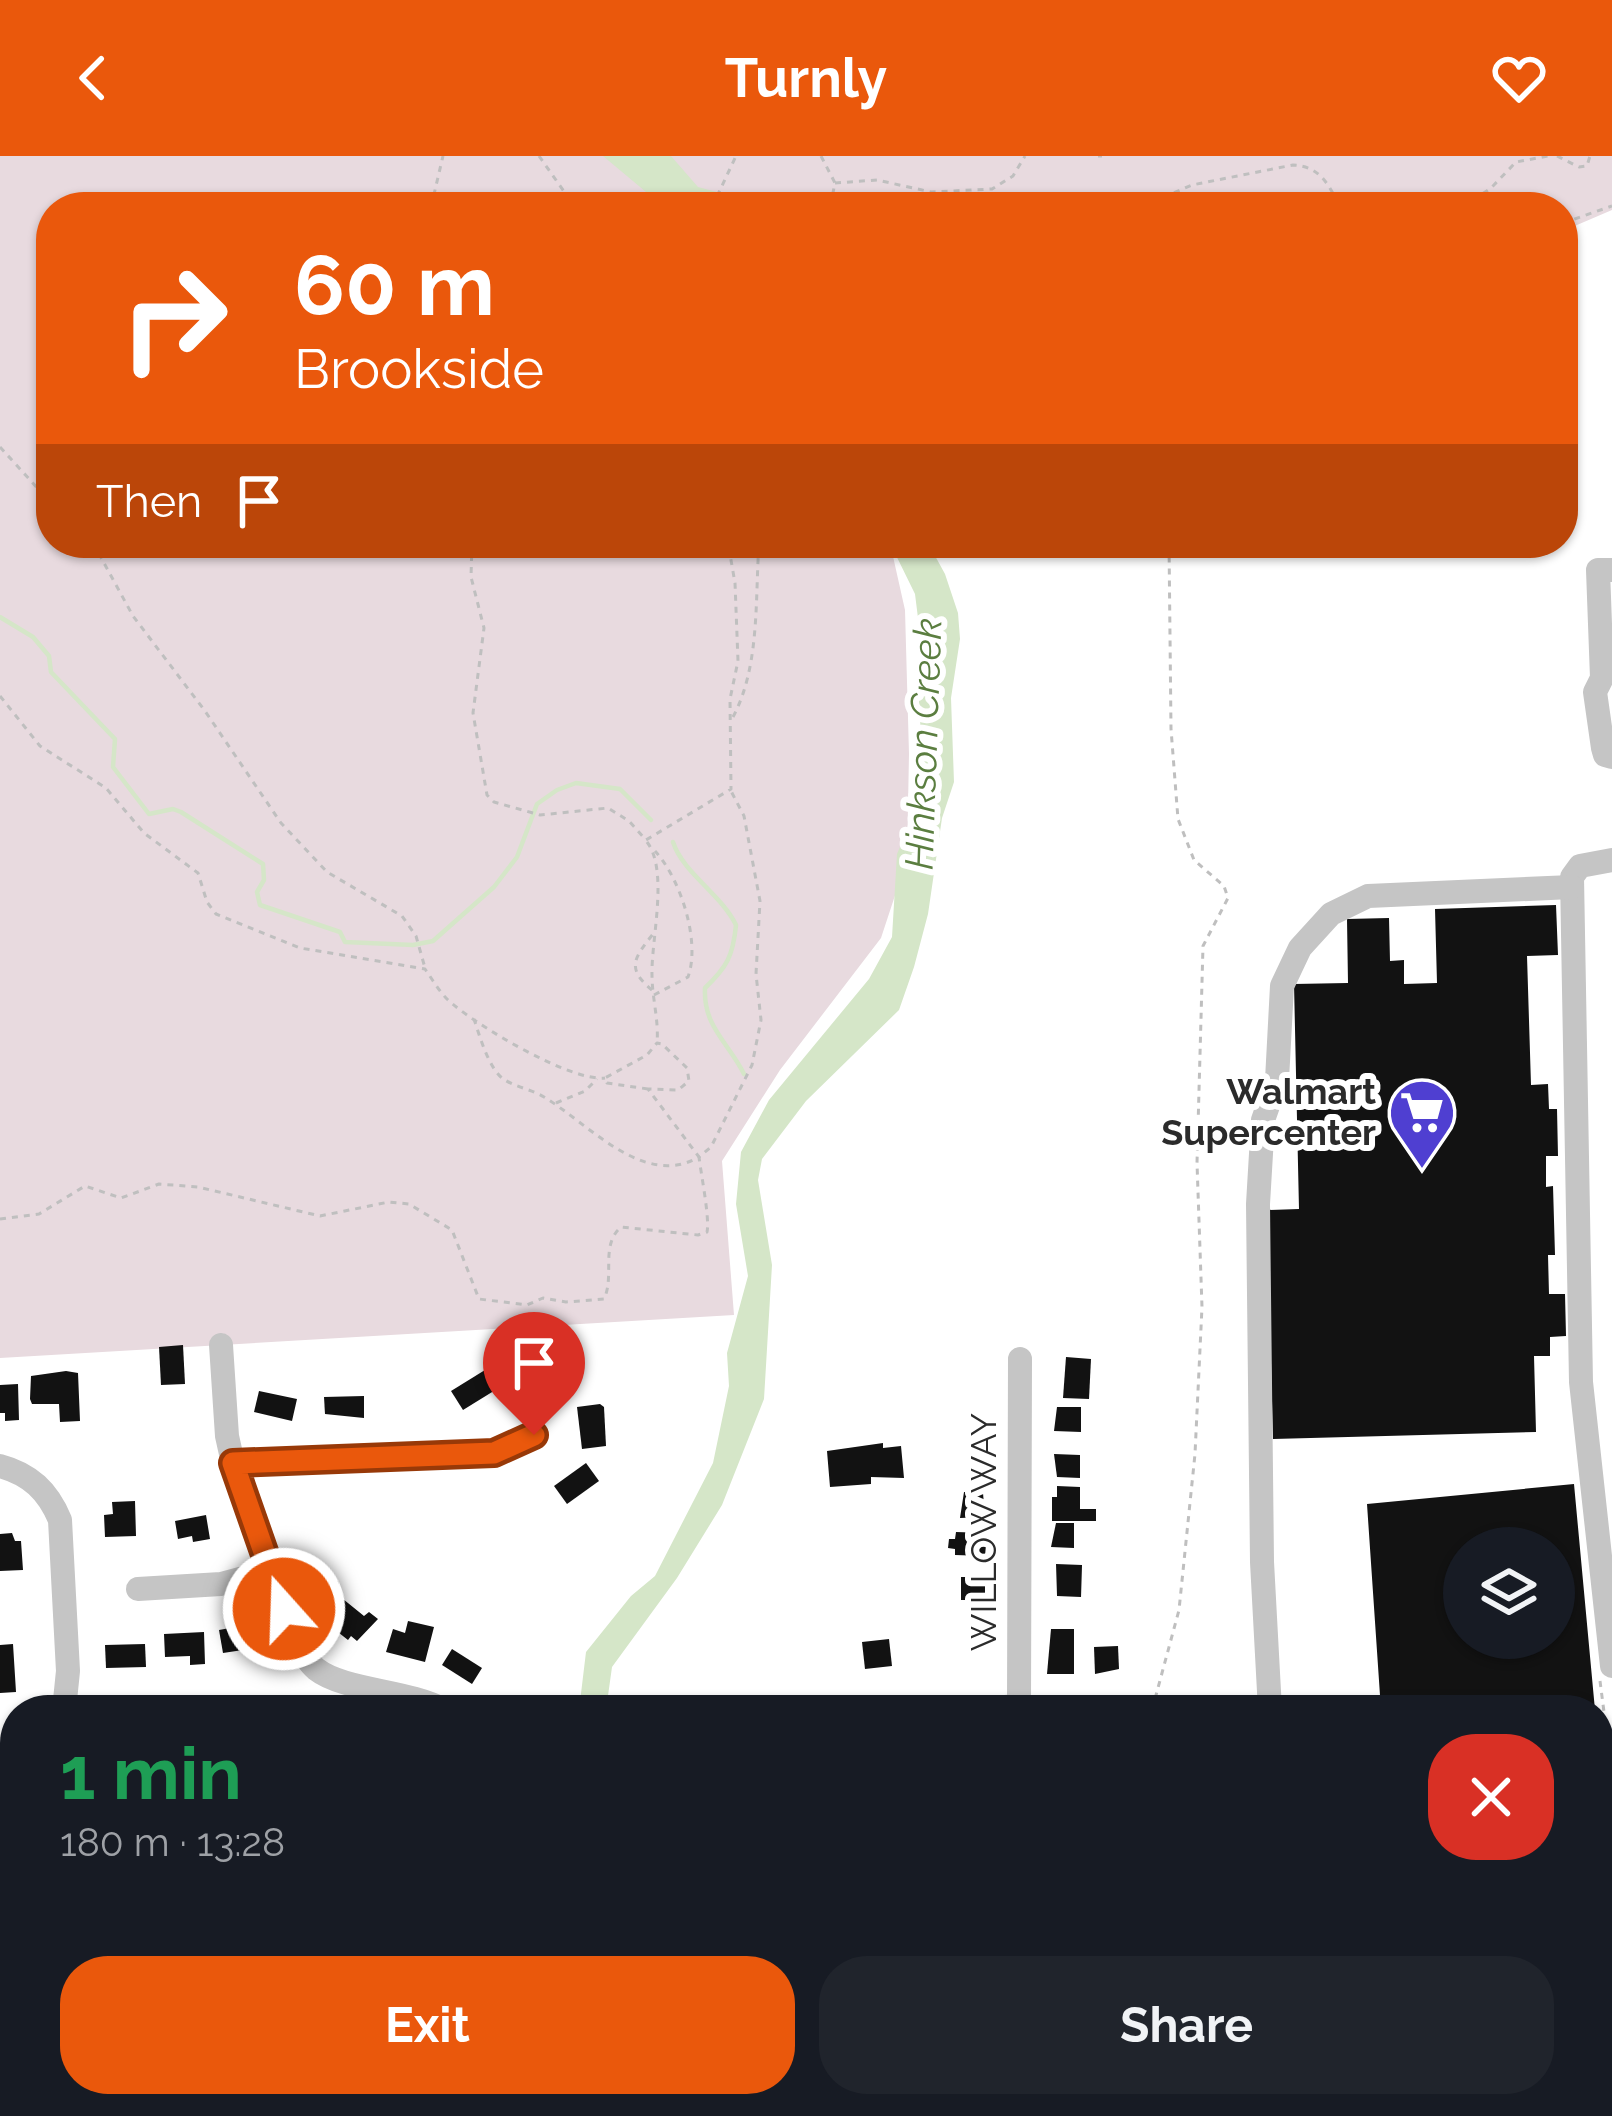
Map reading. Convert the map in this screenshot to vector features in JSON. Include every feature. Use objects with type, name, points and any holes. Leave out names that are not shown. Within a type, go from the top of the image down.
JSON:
[{"type":"street","points":[[1612,570],[1598,570],[1603,678],[1595,692],[1596,721],[1605,755],[1612,757]]},
{"type":"street","points":[[1612,860],[1580,866],[1572,877],[1581,1382],[1608,1591],[1612,1666]]},
{"type":"street","points":[[1269,1695],[1262,1540],[1258,1204],[1263,1120],[1277,1080],[1282,986],[1300,948],[1331,914],[1368,896],[1572,887]]},
{"type":"street","points":[[220,1345],[233,1463],[297,1646],[315,1668],[398,1695]]},
{"type":"street","name":"WILLOW WAY","points":[[1019,1695],[1020,1359]]},
{"type":"street","points":[[233,1463],[494,1453],[534,1435]]},
{"type":"street","points":[[0,1466],[25,1474],[39,1486],[60,1520],[66,1695]]},
{"type":"street","points":[[138,1589],[220,1584],[270,1571]]},
{"type":"path","points":[[435,192],[443,156]]},
{"type":"path","points":[[539,156],[564,192]]},
{"type":"path","points":[[720,192],[736,156]]},
{"type":"path","points":[[821,156],[835,183],[833,192]]},
{"type":"path","points":[[835,183],[877,180],[931,192],[992,189],[1013,176],[1025,156]]},
{"type":"path","points":[[1486,192],[1516,162],[1552,156],[1579,167],[1587,166],[1590,156]]},
{"type":"path","points":[[1508,158],[1516,162]]},
{"type":"path","points":[[1176,192],[1293,165],[1310,167],[1332,192]]},
{"type":"path","points":[[1578,218],[1612,206]]},
{"type":"path","points":[[0,447],[36,487]]},
{"type":"path","points":[[101,558],[133,616],[302,849],[327,872],[402,916],[416,936],[425,969],[447,999],[574,1075],[605,1078],[647,1055],[657,1043],[656,863],[646,840]]},
{"type":"path","points":[[472,558],[471,577],[484,628],[472,713],[483,787],[494,802],[540,814],[608,808],[629,821],[676,875],[693,964],[688,977],[654,993]]},
{"type":"path","points":[[475,1019],[498,1074],[653,1167],[674,1166],[711,1147],[752,1065],[761,1020],[756,974],[760,901],[744,816],[731,789],[730,699],[738,661],[733,558]]},
{"type":"path","points":[[730,722],[746,693],[758,558]]},
{"type":"path","points":[[1157,1695],[1179,1610],[1195,1454],[1202,1307],[1197,1163],[1203,946],[1228,898],[1224,886],[1194,860],[1178,819],[1171,729],[1169,558]]},
{"type":"path","points":[[0,696],[40,746],[106,788],[144,833],[193,868],[211,908],[224,919],[312,952],[371,957],[425,969]]},
{"type":"path","points":[[646,840],[731,789]]},
{"type":"path","points":[[654,933],[635,957],[635,968],[654,993]]},
{"type":"path","points":[[605,1078],[607,1083],[678,1090],[688,1082],[682,1061],[668,1046],[657,1043]]},
{"type":"path","points":[[554,1104],[585,1091],[598,1079]]},
{"type":"path","points":[[0,1220],[39,1214],[85,1186],[122,1198],[159,1184],[198,1186],[320,1216],[399,1202],[441,1220],[452,1230],[479,1299],[527,1305],[544,1298],[597,1302],[608,1292],[610,1241],[617,1229],[698,1235],[709,1230],[699,1157],[648,1089]]},
{"type":"shaded area","points":[[0,156],[1612,156],[1612,210],[1578,225],[1578,192],[36,192],[36,558],[893,558],[905,610],[907,859],[881,938],[780,1070],[722,1161],[734,1315],[0,1358]]},
{"type":"water","points":[[603,156],[671,156],[698,187],[717,192],[646,192]]},
{"type":"water","name":"Hinkson Creek","points":[[897,558],[936,558],[958,613],[960,639],[951,698],[954,782],[942,818],[928,914],[914,967],[899,1010],[806,1101],[762,1159],[758,1180],[772,1265],[764,1399],[722,1505],[677,1578],[612,1667],[608,1695],[581,1695],[586,1652],[631,1596],[655,1576],[713,1463],[729,1386],[727,1353],[748,1276],[736,1204],[741,1152],[769,1100],[869,979],[892,937],[897,854],[917,807],[922,742],[921,642],[915,594]]},
{"type":"building","name":"Walmart Supercenter","points":[[1556,905],[1558,955],[1527,956],[1531,1085],[1548,1084],[1549,1109],[1557,1109],[1558,1156],[1546,1156],[1546,1187],[1553,1186],[1555,1255],[1548,1255],[1549,1294],[1565,1294],[1566,1336],[1550,1337],[1550,1356],[1534,1356],[1536,1432],[1273,1439],[1267,1210],[1299,1209],[1294,984],[1348,983],[1347,919],[1389,918],[1390,961],[1404,960],[1404,984],[1437,983],[1435,909]]},
{"type":"building","points":[[183,1345],[185,1384],[161,1385],[159,1347]]},
{"type":"building","points":[[530,1349],[553,1354],[551,1362],[572,1367],[566,1390],[523,1379]]},
{"type":"building","points":[[1066,1357],[1091,1359],[1089,1399],[1063,1398]]},
{"type":"building","points":[[485,1370],[497,1389],[463,1410],[451,1391]]},
{"type":"building","points":[[78,1373],[80,1421],[60,1422],[59,1404],[32,1404],[30,1399],[31,1376]]},
{"type":"building","points":[[18,1384],[19,1420],[5,1421],[5,1413],[0,1413],[0,1385]]},
{"type":"building","points":[[259,1391],[297,1399],[292,1421],[254,1412]]},
{"type":"building","points":[[364,1396],[364,1418],[325,1414],[324,1397]]},
{"type":"building","points":[[600,1404],[606,1446],[582,1449],[577,1407]]},
{"type":"building","points":[[1057,1407],[1081,1407],[1081,1432],[1054,1431]]},
{"type":"building","points":[[883,1443],[883,1448],[901,1446],[904,1478],[871,1477],[871,1484],[830,1487],[827,1451]]},
{"type":"building","points":[[1054,1454],[1080,1455],[1080,1478],[1057,1477]]},
{"type":"building","points":[[586,1463],[599,1481],[567,1504],[554,1486]]},
{"type":"building","points":[[1574,1484],[1594,1695],[1380,1695],[1367,1504]]},
{"type":"building","points":[[1057,1486],[1080,1487],[1080,1509],[1096,1509],[1096,1521],[1052,1521]]},
{"type":"building","points":[[964,1492],[983,1493],[985,1517],[960,1518]]},
{"type":"building","points":[[135,1501],[136,1536],[105,1537],[104,1515],[113,1514],[112,1502]]},
{"type":"building","points":[[206,1515],[210,1539],[178,1539],[175,1521]]},
{"type":"building","points":[[1056,1523],[1074,1523],[1074,1548],[1051,1547]]},
{"type":"building","points":[[956,1532],[987,1533],[985,1556],[955,1555],[955,1549],[948,1548]]},
{"type":"building","points":[[12,1533],[15,1541],[21,1541],[23,1570],[0,1571],[0,1534]]},
{"type":"building","points":[[1056,1564],[1082,1565],[1081,1597],[1057,1596]]},
{"type":"building","points":[[961,1577],[985,1577],[985,1600],[961,1600]]},
{"type":"building","points":[[338,1581],[343,1599],[364,1616],[369,1612],[378,1619],[357,1641],[334,1629],[338,1624],[326,1615],[318,1586]]},
{"type":"building","points":[[408,1621],[434,1627],[425,1662],[386,1652],[393,1629],[405,1633]]},
{"type":"building","points":[[258,1623],[262,1647],[223,1653],[219,1630]]},
{"type":"building","points":[[1051,1629],[1074,1629],[1074,1674],[1047,1674]]},
{"type":"building","points":[[204,1632],[205,1664],[190,1665],[190,1656],[165,1657],[164,1634]]},
{"type":"building","points":[[889,1639],[892,1666],[865,1669],[862,1642]]},
{"type":"building","points":[[13,1644],[16,1692],[0,1693],[0,1645]]},
{"type":"building","points":[[145,1644],[146,1667],[106,1668],[105,1645]]},
{"type":"building","points":[[1118,1646],[1119,1669],[1095,1674],[1094,1647]]},
{"type":"building","points":[[452,1649],[482,1668],[472,1684],[442,1665]]},
{"type":"waterway","points":[[0,617],[33,637],[49,656],[51,672],[115,739],[113,767],[149,814],[181,812],[263,864],[264,880],[257,892],[260,905],[340,932],[345,942],[413,945],[433,941],[494,887],[517,857],[537,804],[557,790],[576,783],[620,789],[651,820]]},
{"type":"waterway","points":[[673,842],[685,864],[736,925],[728,960],[705,988],[705,1002],[744,1074]]},
{"type":"place","name":"Walmart Supercenter","points":[[1422,1171]]},
{"type":"route","points":[[284,1609],[233,1463],[494,1453],[534,1435]]}]
